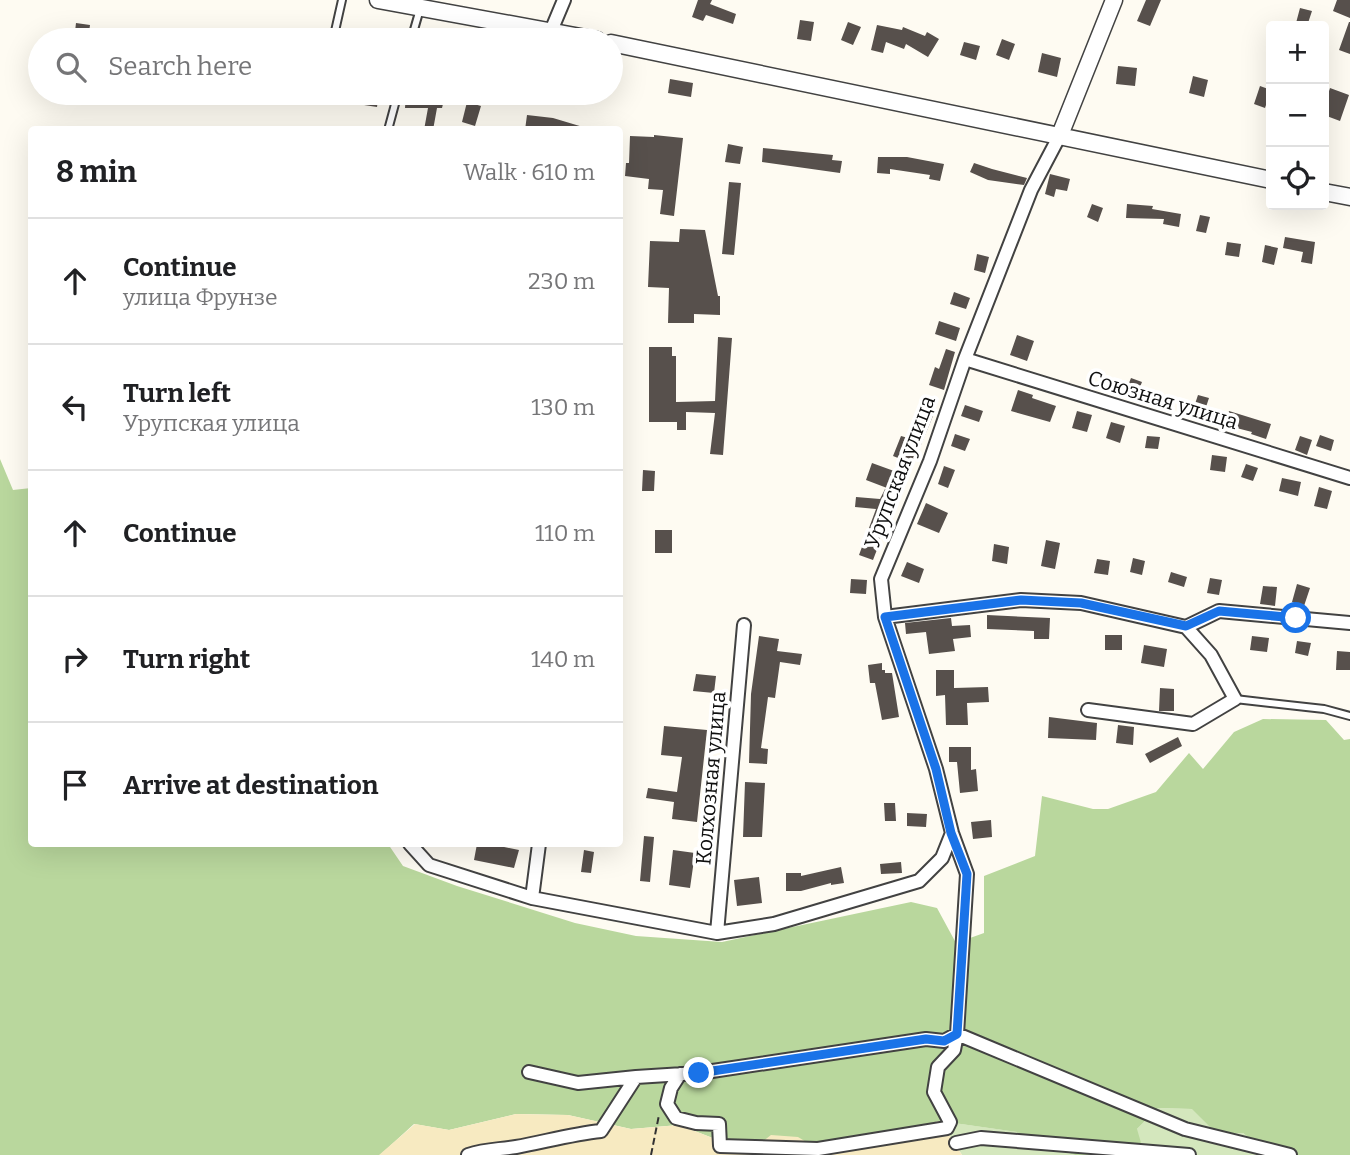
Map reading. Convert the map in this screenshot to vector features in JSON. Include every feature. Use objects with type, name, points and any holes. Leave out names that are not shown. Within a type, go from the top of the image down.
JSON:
[{"type":"street","points":[[378,0],[420,8],[441,6],[538,28]]},
{"type":"street","points":[[552,28],[564,0]]},
{"type":"street","name":"Урупская улица","points":[[957,1034],[967,874],[951,833],[936,769],[885,617],[881,579],[929,461],[965,359],[1031,190],[1060,135],[1114,0]]},
{"type":"street","points":[[623,45],[1266,179]]},
{"type":"street","points":[[1329,192],[1350,197]]},
{"type":"street","name":"Союзная улица","points":[[965,359],[1350,478]]},
{"type":"street","points":[[885,617],[1021,600],[1081,603],[1186,626],[1219,611],[1350,623]]},
{"type":"street","name":"Колхозная улица","points":[[717,933],[744,625]]},
{"type":"street","points":[[1088,710],[1193,723],[1235,699],[1211,655],[1186,626]]},
{"type":"street","points":[[413,847],[429,865],[532,898],[717,933],[774,924],[919,881],[942,858],[951,833]]},
{"type":"street","points":[[532,898],[540,847]]},
{"type":"street","points":[[529,1072],[578,1083],[699,1073],[926,1039],[944,1041],[957,1034]]},
{"type":"street","points":[[957,1034],[954,1051],[938,1068],[934,1092],[950,1122],[947,1128],[954,1149],[981,1138],[1189,1155]]},
{"type":"street","points":[[957,1034],[1185,1129],[1290,1155]]},
{"type":"street","points":[[680,1074],[671,1088],[667,1104],[676,1118],[696,1123],[719,1124],[720,1146],[818,1149],[947,1128]]},
{"type":"street","points":[[468,1155],[486,1149],[513,1148],[578,1133],[601,1131],[636,1077]]},
{"type":"lane","points":[[336,28],[342,0]]},
{"type":"lane","points":[[414,28],[420,8]]},
{"type":"lane","points":[[389,126],[395,105]]},
{"type":"lane","points":[[1235,699],[1324,709],[1350,716]]},
{"type":"path","points":[[651,1155],[660,1110]]},
{"type":"green space","points":[[0,459],[13,490],[28,488],[28,847],[390,847],[403,866],[457,886],[575,923],[636,936],[722,942],[911,902],[937,908],[956,943],[984,933],[984,876],[1035,856],[1042,796],[1093,809],[1108,809],[1156,792],[1189,753],[1203,769],[1234,732],[1263,719],[1326,720],[1344,740],[1350,739],[1350,1155],[1287,1155],[1263,1149],[1243,1133],[1218,1135],[1192,1109],[1158,1108],[1137,1129],[1144,1153],[1137,1155],[1075,1155],[1053,1149],[1017,1132],[940,1121],[818,1149],[749,1152],[679,1125],[631,1129],[568,1115],[516,1114],[449,1130],[414,1124],[380,1155],[0,1155]]},
{"type":"green space","points":[[1158,1108],[1193,1109],[1218,1135],[1243,1133],[1263,1149],[1287,1155],[1137,1155],[1137,1129]]},
{"type":"green space","points":[[940,1121],[1018,1132],[1053,1149],[1075,1155],[962,1155]]},
{"type":"sand","points":[[516,1114],[568,1115],[631,1129],[679,1125],[749,1152],[771,1135],[798,1137],[818,1149],[940,1121],[962,1155],[379,1155],[415,1124],[449,1130]]},
{"type":"building","points":[[698,0],[712,0],[710,4],[736,14],[733,24],[706,15],[703,21],[692,17]]},
{"type":"building","points":[[1146,0],[1161,0],[1150,26],[1137,21]]},
{"type":"building","points":[[1337,0],[1350,0],[1350,18],[1333,11]]},
{"type":"building","points":[[1300,8],[1312,11],[1309,21],[1297,21]]},
{"type":"building","points":[[800,20],[814,22],[811,41],[797,39]]},
{"type":"building","points":[[848,22],[861,27],[853,45],[841,40]]},
{"type":"building","points":[[1350,22],[1350,54],[1339,50]]},
{"type":"building","points":[[76,23],[90,25],[90,28],[75,28]]},
{"type":"building","points":[[877,25],[902,30],[903,27],[925,36],[927,32],[939,39],[928,57],[906,44],[904,49],[886,42],[883,53],[871,50]]},
{"type":"building","points":[[1002,39],[1015,44],[1009,60],[996,55]]},
{"type":"building","points":[[964,42],[980,46],[976,60],[960,55]]},
{"type":"building","points":[[1042,53],[1061,58],[1057,77],[1038,72]]},
{"type":"building","points":[[1118,66],[1137,68],[1135,86],[1116,84]]},
{"type":"building","points":[[1193,76],[1208,80],[1204,97],[1189,93]]},
{"type":"building","points":[[670,79],[693,83],[691,97],[668,93]]},
{"type":"building","points":[[1260,86],[1266,88],[1265,108],[1254,104]]},
{"type":"building","points":[[1330,88],[1349,95],[1340,121],[1329,117]]},
{"type":"building","points":[[405,105],[443,105],[442,108],[437,108],[434,126],[425,126],[428,108],[405,108]]},
{"type":"building","points":[[466,105],[481,106],[475,126],[462,122]]},
{"type":"building","points":[[527,115],[553,118],[580,126],[526,126]]},
{"type":"building","points":[[630,136],[683,138],[674,216],[660,214],[663,190],[648,189],[649,179],[625,176],[626,163],[629,163]]},
{"type":"building","points":[[728,144],[743,147],[740,164],[725,162]]},
{"type":"building","points":[[763,148],[833,155],[832,160],[842,161],[840,173],[762,162]]},
{"type":"building","points":[[878,157],[907,157],[944,164],[940,181],[929,179],[930,175],[890,169],[890,174],[877,173]]},
{"type":"building","points":[[974,163],[1027,178],[1024,185],[988,180],[970,172]]},
{"type":"building","points":[[1050,174],[1070,179],[1067,191],[1056,189],[1054,197],[1045,194]]},
{"type":"building","points":[[729,182],[741,183],[734,255],[722,254]]},
{"type":"building","points":[[1092,204],[1103,208],[1098,222],[1087,217]]},
{"type":"building","points":[[1127,204],[1153,206],[1152,209],[1181,214],[1179,227],[1163,224],[1164,219],[1126,218]]},
{"type":"building","points":[[1200,215],[1210,217],[1206,233],[1196,231]]},
{"type":"building","points":[[680,229],[705,230],[720,296],[720,315],[694,314],[694,323],[668,323],[669,288],[648,287],[650,241],[679,242]]},
{"type":"building","points":[[1285,237],[1315,242],[1312,264],[1301,262],[1303,252],[1283,248]]},
{"type":"building","points":[[1227,242],[1241,244],[1239,257],[1225,255]]},
{"type":"building","points":[[1265,245],[1278,248],[1274,265],[1262,262]]},
{"type":"building","points":[[977,254],[989,257],[985,273],[974,270]]},
{"type":"building","points":[[954,292],[970,298],[966,309],[950,304]]},
{"type":"building","points":[[939,321],[960,328],[956,341],[935,334]]},
{"type":"building","points":[[1017,335],[1034,341],[1027,361],[1010,355]]},
{"type":"building","points":[[718,337],[732,338],[723,455],[710,454],[715,413],[686,412],[686,430],[677,430],[677,422],[649,422],[649,347],[672,347],[672,356],[676,356],[676,402],[715,401]]},
{"type":"building","points":[[946,349],[955,352],[944,390],[929,385],[935,367],[939,369]]},
{"type":"building","points":[[1131,378],[1142,382],[1136,397],[1125,393]]},
{"type":"building","points":[[1018,390],[1056,406],[1050,422],[1011,411]]},
{"type":"building","points":[[1198,395],[1209,398],[1203,416],[1192,413]]},
{"type":"building","points":[[965,405],[983,411],[979,422],[961,416]]},
{"type":"building","points":[[918,410],[933,416],[913,464],[893,456],[901,436],[908,438]]},
{"type":"building","points":[[1077,411],[1092,415],[1087,432],[1072,428]]},
{"type":"building","points":[[1229,411],[1271,424],[1266,439],[1251,434],[1252,432],[1225,425]]},
{"type":"building","points":[[1111,422],[1125,426],[1120,443],[1106,438]]},
{"type":"building","points":[[955,434],[970,439],[965,451],[951,446]]},
{"type":"building","points":[[1320,435],[1334,440],[1331,451],[1316,446]]},
{"type":"building","points":[[1147,436],[1160,437],[1158,449],[1145,448]]},
{"type":"building","points":[[1300,436],[1312,440],[1307,455],[1295,450]]},
{"type":"building","points":[[1212,455],[1227,457],[1225,472],[1210,470]]},
{"type":"building","points":[[872,463],[894,471],[887,488],[866,480]]},
{"type":"building","points":[[1246,464],[1258,468],[1253,481],[1241,477]]},
{"type":"building","points":[[944,466],[955,470],[948,488],[938,484]]},
{"type":"building","points":[[643,470],[655,471],[654,491],[642,491]]},
{"type":"building","points":[[1282,478],[1301,482],[1298,496],[1279,491]]},
{"type":"building","points":[[1319,487],[1332,491],[1327,509],[1314,506]]},
{"type":"building","points":[[885,489],[892,492],[884,514],[890,517],[873,560],[859,555],[876,509],[855,507],[856,497],[880,499]]},
{"type":"building","points":[[926,503],[948,513],[939,533],[917,524]]},
{"type":"building","points":[[655,530],[672,530],[672,553],[655,553]]},
{"type":"building","points":[[1046,540],[1060,543],[1055,569],[1041,566]]},
{"type":"building","points":[[994,544],[1009,547],[1007,564],[992,561]]},
{"type":"building","points":[[1133,558],[1145,561],[1142,575],[1130,572]]},
{"type":"building","points":[[1097,559],[1110,561],[1108,575],[1094,573]]},
{"type":"building","points":[[907,562],[924,569],[919,583],[901,576]]},
{"type":"building","points":[[1171,572],[1187,577],[1184,587],[1168,582]]},
{"type":"building","points":[[1210,578],[1222,580],[1219,595],[1207,593]]},
{"type":"building","points":[[851,579],[867,580],[866,594],[850,593]]},
{"type":"building","points":[[1297,584],[1310,588],[1304,606],[1292,602]]},
{"type":"building","points":[[1263,586],[1277,587],[1275,606],[1260,604]]},
{"type":"building","points":[[987,615],[1050,618],[1049,639],[1034,639],[1034,631],[987,629]]},
{"type":"building","points":[[951,618],[952,626],[970,625],[971,637],[953,639],[955,651],[929,654],[926,632],[906,634],[905,623]]},
{"type":"building","points":[[1105,635],[1122,635],[1122,650],[1105,650]]},
{"type":"building","points":[[759,636],[779,639],[777,651],[802,654],[800,665],[780,662],[775,698],[768,697],[761,748],[768,749],[767,764],[749,763],[751,694]]},
{"type":"building","points":[[1252,636],[1269,638],[1267,652],[1250,650]]},
{"type":"building","points":[[1297,641],[1311,643],[1308,656],[1295,653]]},
{"type":"building","points":[[1144,645],[1167,649],[1164,667],[1141,663]]},
{"type":"building","points":[[1337,651],[1350,652],[1350,670],[1336,670]]},
{"type":"building","points":[[882,663],[885,673],[892,673],[899,717],[882,720],[875,683],[870,683],[868,665]]},
{"type":"building","points":[[936,670],[954,670],[954,688],[988,687],[989,702],[967,703],[968,725],[946,725],[945,695],[936,696]]},
{"type":"building","points":[[696,674],[716,676],[714,693],[693,691]]},
{"type":"building","points":[[1160,688],[1174,689],[1174,711],[1159,711]]},
{"type":"building","points":[[1049,717],[1097,723],[1096,740],[1048,738]]},
{"type":"building","points":[[1118,725],[1134,727],[1133,745],[1116,743]]},
{"type":"building","points":[[664,726],[707,730],[697,822],[672,819],[674,802],[646,798],[648,788],[677,792],[682,757],[661,755]]},
{"type":"building","points":[[1178,737],[1182,746],[1150,763],[1145,754]]},
{"type":"building","points":[[949,747],[971,747],[971,770],[976,769],[978,791],[960,793],[957,762],[949,762]]},
{"type":"building","points":[[745,782],[765,783],[762,837],[743,837]]},
{"type":"building","points":[[884,803],[895,803],[896,821],[885,821]]},
{"type":"building","points":[[907,813],[927,814],[926,827],[907,826]]},
{"type":"building","points":[[991,820],[992,837],[973,839],[971,822]]},
{"type":"building","points":[[644,836],[654,837],[650,882],[640,881]]},
{"type":"building","points":[[476,847],[519,850],[514,868],[474,860]]},
{"type":"building","points":[[584,850],[594,852],[591,873],[581,872]]},
{"type":"building","points":[[673,850],[695,853],[690,888],[669,885]]},
{"type":"building","points":[[901,862],[902,873],[881,874],[880,864]]},
{"type":"building","points":[[841,867],[844,883],[786,891],[786,873],[801,873],[801,876]]},
{"type":"building","points":[[759,877],[762,903],[737,906],[734,880]]},
{"type":"route","points":[[699,1073],[926,1039],[944,1041],[957,1034],[967,874],[951,833],[936,769],[885,617],[1021,600],[1081,603],[1186,626],[1219,611],[1296,618]]}]
